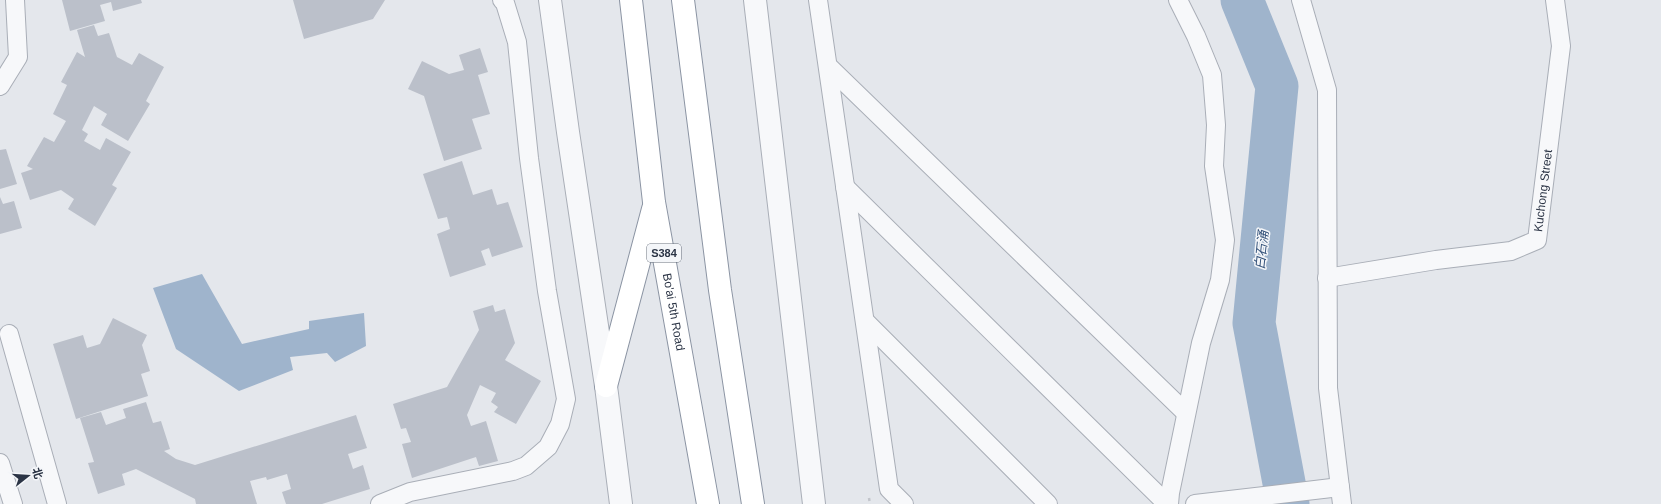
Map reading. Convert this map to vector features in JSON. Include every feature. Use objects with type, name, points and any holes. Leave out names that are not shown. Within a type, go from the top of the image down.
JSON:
[{"type":"highway","name":"Bo'ai 5th Road","points":[[631,0],[654,202],[708,504]]},
{"type":"highway","points":[[683,0],[720,290],[753,504]]},
{"type":"highway","points":[[606,386],[654,202]]},
{"type":"street","points":[[0,86],[18,57],[15,0]]},
{"type":"street","points":[[380,504],[410,492],[513,471],[526,466],[548,447],[560,424],[566,399],[546,283],[529,158],[517,42],[505,3],[502,0]]},
{"type":"street","points":[[550,0],[606,386],[621,504]]},
{"type":"street","points":[[755,0],[814,504]]},
{"type":"street","points":[[818,0],[889,489],[904,504]]},
{"type":"street","points":[[1168,504],[1201,343],[1220,280],[1225,240],[1214,166],[1216,125],[1212,75],[1196,36],[1178,0]]},
{"type":"street","points":[[1203,503],[1311,491],[1341,496],[1328,388],[1326,90],[1301,0]]},
{"type":"street","name":"Kuchong Street","points":[[1328,278],[1436,260],[1511,251],[1537,240],[1561,46],[1555,0]]},
{"type":"street","points":[[828,66],[1186,413]]},
{"type":"street","points":[[845,188],[1168,504]]},
{"type":"street","points":[[865,321],[1048,504]]},
{"type":"street","points":[[9,334],[57,504]]},
{"type":"street","points":[[0,463],[13,504]]},
{"type":"water","points":[[202,274],[242,344],[309,329],[309,321],[364,313],[366,346],[335,362],[327,353],[290,357],[293,370],[239,391],[176,349],[153,288]]},
{"type":"building","points":[[62,0],[141,0],[142,3],[113,11],[111,2],[100,5],[105,21],[70,31]]},
{"type":"building","points":[[293,0],[385,0],[373,19],[304,39]]},
{"type":"building","points":[[94,25],[98,36],[109,33],[117,57],[132,65],[139,53],[164,67],[146,101],[150,104],[128,141],[101,125],[107,114],[94,106],[82,130],[88,134],[84,141],[100,150],[106,138],[131,152],[112,185],[117,188],[95,226],[68,209],[74,199],[61,190],[30,200],[21,173],[33,169],[27,166],[44,137],[54,142],[66,121],[53,114],[67,85],[61,82],[77,52],[85,57],[77,30]]},
{"type":"building","points":[[480,48],[488,72],[478,75],[490,114],[472,119],[482,149],[444,161],[424,96],[408,89],[422,61],[449,74],[464,70],[459,55]]},
{"type":"building","points":[[6,149],[17,184],[0,189],[0,150]]},
{"type":"building","points":[[462,161],[473,195],[492,189],[497,205],[508,202],[523,247],[492,257],[489,248],[481,251],[486,265],[450,277],[437,234],[450,229],[447,217],[438,219],[423,174]]},
{"type":"building","points":[[0,197],[3,204],[14,201],[22,228],[0,234]]},
{"type":"building","points":[[493,305],[495,312],[505,309],[515,343],[505,360],[541,381],[516,424],[494,412],[498,407],[491,402],[496,393],[480,385],[467,415],[471,426],[486,421],[498,461],[479,466],[476,457],[412,478],[402,444],[411,442],[406,428],[401,429],[393,404],[447,387],[479,330],[473,311]]},
{"type":"building","points":[[113,318],[147,335],[142,345],[150,371],[141,374],[148,396],[76,419],[53,344],[83,335],[87,348],[100,344]]},
{"type":"building","points":[[146,402],[153,423],[161,421],[170,449],[164,451],[176,459],[195,465],[356,415],[367,448],[348,454],[353,469],[363,465],[370,489],[322,504],[286,504],[282,492],[291,489],[287,474],[267,480],[266,477],[250,481],[257,504],[196,504],[195,499],[136,469],[122,474],[125,485],[98,494],[88,463],[94,462],[80,418],[101,412],[106,425],[126,418],[123,409]]},
{"type":"waterway","name":"白石涌","points":[[1242,0],[1277,86],[1254,323],[1288,504]]}]
